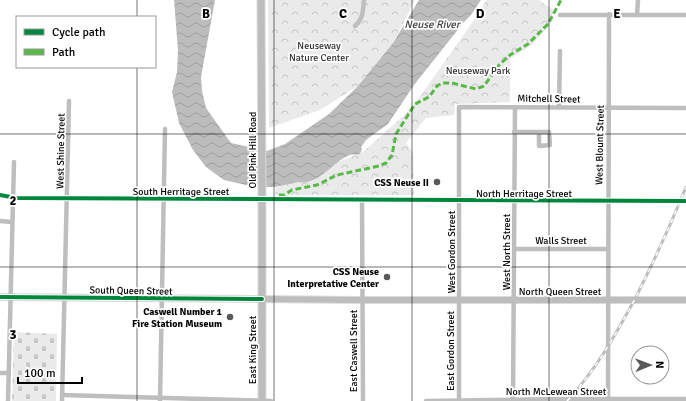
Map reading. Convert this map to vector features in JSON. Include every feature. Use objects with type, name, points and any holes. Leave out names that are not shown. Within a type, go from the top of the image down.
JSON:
[{"type":"highway","name":"Old Pink Hill Road","points":[[261,0],[262,299]]},
{"type":"highway","name":"East King Street","points":[[262,299],[262,401]]},
{"type":"main road","name":"South Queen Street","points":[[0,297],[362,300]]},
{"type":"main road","name":"North Queen Street","points":[[362,300],[686,300]]},
{"type":"street","points":[[355,26],[359,22],[363,13],[364,0]]},
{"type":"street","points":[[637,15],[638,0]]},
{"type":"street","name":"West Blount Street","points":[[608,400],[609,14]]},
{"type":"street","points":[[560,15],[686,15]]},
{"type":"street","points":[[559,107],[560,51]]},
{"type":"street","name":"West Shine Street","points":[[62,401],[69,101]]},
{"type":"street","name":"Mitchell Street","points":[[459,107],[686,108]]},
{"type":"street","name":"West Gordon Street","points":[[459,107],[459,300]]},
{"type":"street","name":"West North Street","points":[[513,400],[515,107]]},
{"type":"street","points":[[160,400],[164,129]]},
{"type":"street","points":[[514,132],[539,132]]},
{"type":"street","points":[[8,401],[14,162]]},
{"type":"street","name":"South Herritage Street","points":[[0,195],[13,197],[67,198],[164,199],[262,197],[362,200]]},
{"type":"street","name":"North Herritage Street","points":[[362,200],[686,202]]},
{"type":"street","name":"East Caswell Street","points":[[362,200],[363,401]]},
{"type":"street","points":[[0,221],[12,222]]},
{"type":"street","name":"Walls Street","points":[[514,249],[608,249]]},
{"type":"street","name":"East Gordon Street","points":[[459,300],[459,401]]},
{"type":"street","points":[[0,373],[8,373]]},
{"type":"street","points":[[62,395],[160,400],[271,401]]},
{"type":"street","name":"North McLewean Street","points":[[426,401],[686,399]]},
{"type":"green space","name":"Neuseway Nature Center","points":[[268,0],[415,0],[393,43],[358,86],[320,110],[269,128]]},
{"type":"green space","name":"Neuseway Park","points":[[486,0],[539,0],[553,10],[551,23],[533,44],[510,59],[510,102],[455,104],[454,115],[426,118],[406,143],[413,153],[414,195],[275,195],[276,188],[363,152],[412,108],[479,13]]},
{"type":"green space","points":[[14,332],[57,334],[56,401],[12,401]]},
{"type":"water","name":"Neuse River","points":[[174,0],[215,0],[201,77],[202,91],[206,108],[231,143],[267,151],[285,144],[329,114],[358,86],[393,43],[419,0],[481,0],[471,15],[414,85],[388,124],[366,140],[361,147],[362,149],[360,154],[350,155],[344,158],[313,180],[275,187],[250,186],[224,180],[206,167],[193,150],[179,123],[172,92],[177,72],[178,50]]},
{"type":"railway","points":[[567,401],[596,364],[613,338],[636,297],[656,256],[686,187]]},
{"type":"marked path","points":[[279,195],[284,195],[292,190],[317,185],[337,175],[379,166],[386,163],[392,155],[396,134],[415,104],[429,97],[437,86],[442,83],[452,83],[476,89],[484,86],[499,65],[510,55],[528,44],[548,24],[561,0]]},
{"type":"cycle path","points":[[0,195],[16,198],[686,201]]},
{"type":"cycle path","points":[[0,297],[262,299]]},
{"type":"place","name":"CSS Neuse II","points":[[437,182]]},
{"type":"place","name":"CSS Neuse Interpretative Center","points":[[387,277]]},
{"type":"place","name":"Caswell Number 1 Fire Station Museum","points":[[230,317]]}]
